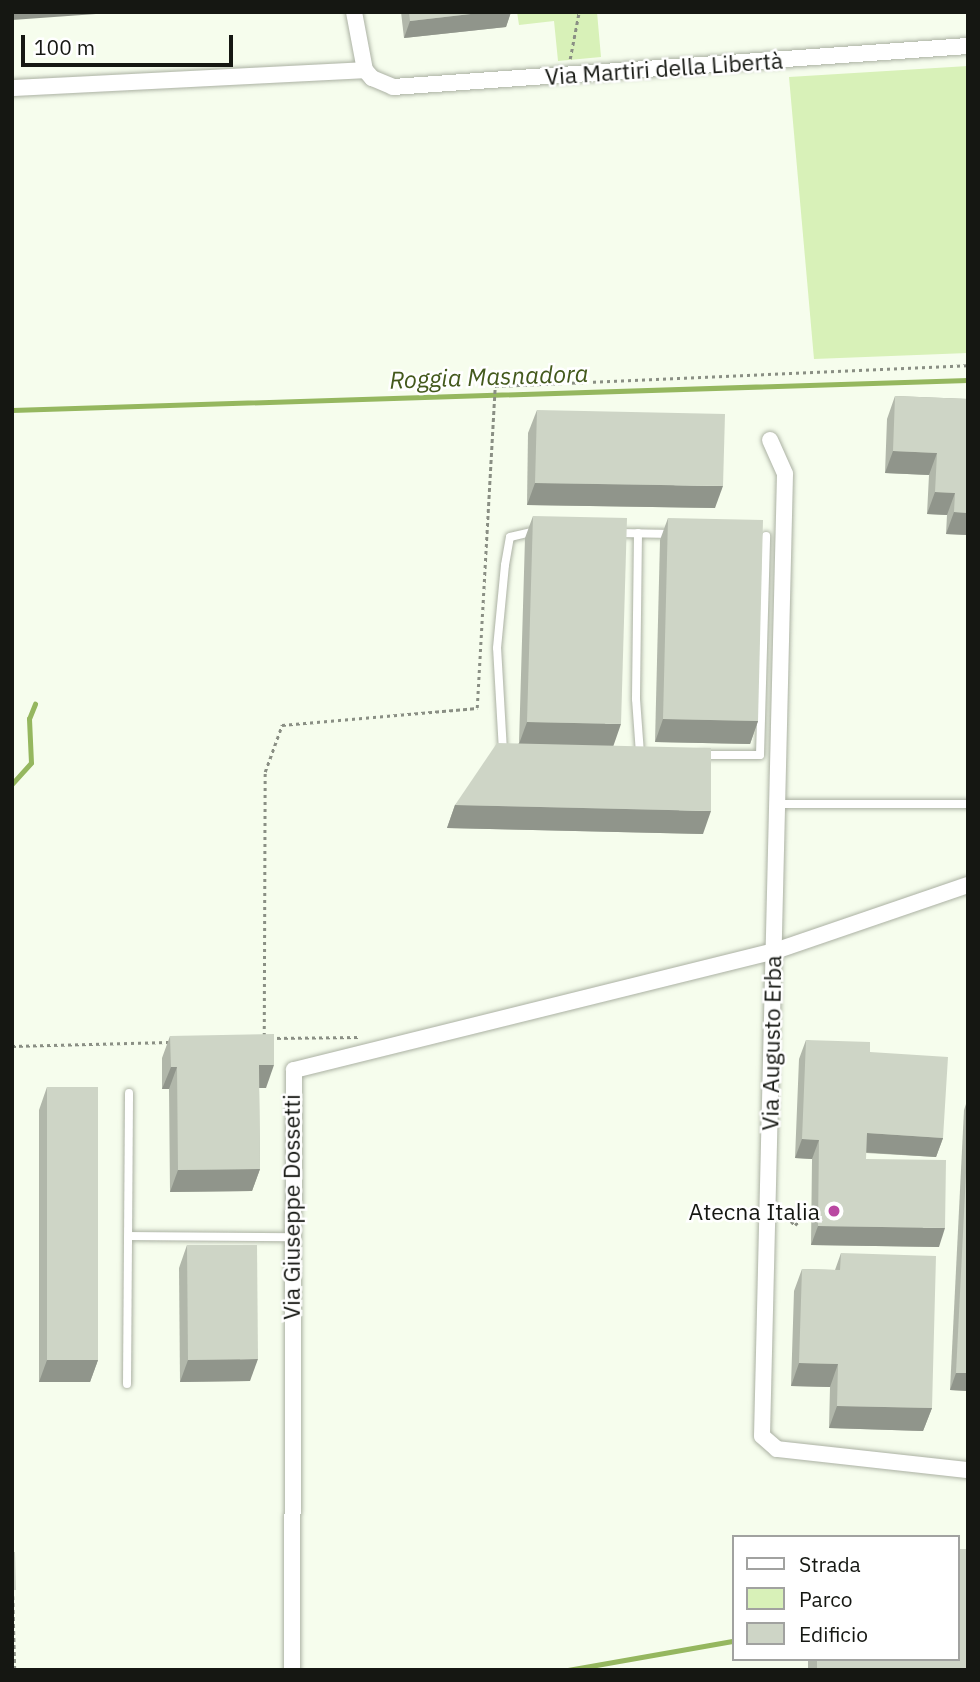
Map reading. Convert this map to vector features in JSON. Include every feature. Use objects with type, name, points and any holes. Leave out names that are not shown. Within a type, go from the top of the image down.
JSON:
[{"type":"street","points":[[12,88],[365,70],[354,12]]},
{"type":"street","name":"Via Martiri della Libertà","points":[[365,70],[372,78],[393,87],[968,46]]},
{"type":"street","name":"Via Augusto Erba","points":[[770,440],[785,474],[762,1436],[776,1450],[968,1470]]},
{"type":"street","name":"Via Giuseppe Dossetti","points":[[292,1670],[292,1073],[299,1067],[772,952],[968,886]]},
{"type":"lane","points":[[504,754],[497,648],[510,537],[523,531],[549,532]]},
{"type":"lane","points":[[603,533],[679,534]]},
{"type":"lane","points":[[638,533],[639,753],[653,754]]},
{"type":"lane","points":[[754,535],[784,536]]},
{"type":"lane","points":[[694,754],[760,755],[766,536]]},
{"type":"lane","points":[[776,804],[968,804]]},
{"type":"lane","points":[[127,1384],[129,1093]]},
{"type":"lane","points":[[128,1236],[291,1237]]},
{"type":"path","points":[[566,76],[579,12]]},
{"type":"path","points":[[264,1039],[359,1036],[369,1052]]},
{"type":"path","points":[[12,1046],[181,1042]]},
{"type":"path","points":[[786,1216],[795,1225],[812,1207]]},
{"type":"path","points":[[13,1589],[15,1670]]},
{"type":"path","points":[[452,1670],[504,1670]]},
{"type":"green space","points":[[517,12],[597,12],[601,57],[558,61],[554,21],[519,25]]},
{"type":"green space","points":[[968,66],[968,353],[814,359],[789,77]]},
{"type":"building","points":[[409,12],[488,12],[410,21]]},
{"type":"building","points":[[895,396],[968,399],[968,513],[954,512],[955,493],[935,492],[937,453],[893,451]]},
{"type":"building","points":[[537,410],[725,414],[723,486],[535,483]]},
{"type":"building","points":[[533,516],[627,518],[621,724],[527,722]]},
{"type":"building","points":[[668,518],[763,520],[758,721],[663,719]]},
{"type":"building","points":[[497,743],[711,748],[711,811],[455,805]]},
{"type":"building","points":[[274,1034],[274,1065],[259,1065],[260,1169],[178,1170],[177,1067],[171,1067],[170,1036]]},
{"type":"building","points":[[806,1040],[870,1042],[870,1052],[948,1057],[943,1138],[867,1133],[866,1159],[946,1160],[945,1228],[818,1226],[819,1140],[802,1139]]},
{"type":"building","points":[[47,1087],[98,1087],[98,1360],[47,1360]]},
{"type":"building","points":[[968,1133],[968,1373],[956,1373]]},
{"type":"building","points":[[187,1245],[257,1245],[258,1359],[188,1360]]},
{"type":"building","points":[[841,1253],[936,1256],[932,1408],[837,1406],[838,1364],[799,1363],[802,1269],[840,1270]]},
{"type":"building","points":[[959,1549],[968,1549],[968,1670],[817,1670],[817,1661],[959,1661]]},
{"type":"building","points":[[12,1552],[15,1552],[16,1590],[12,1590]]},
{"type":"waterway","name":"Roggia Masnadora","points":[[12,410],[968,380]]},
{"type":"waterway","points":[[12,784],[31,763],[29,719],[35,704]]},
{"type":"waterway","points":[[568,1670],[732,1641]]},
{"type":"place","name":"Atecna Italia","points":[[834,1211]]}]
